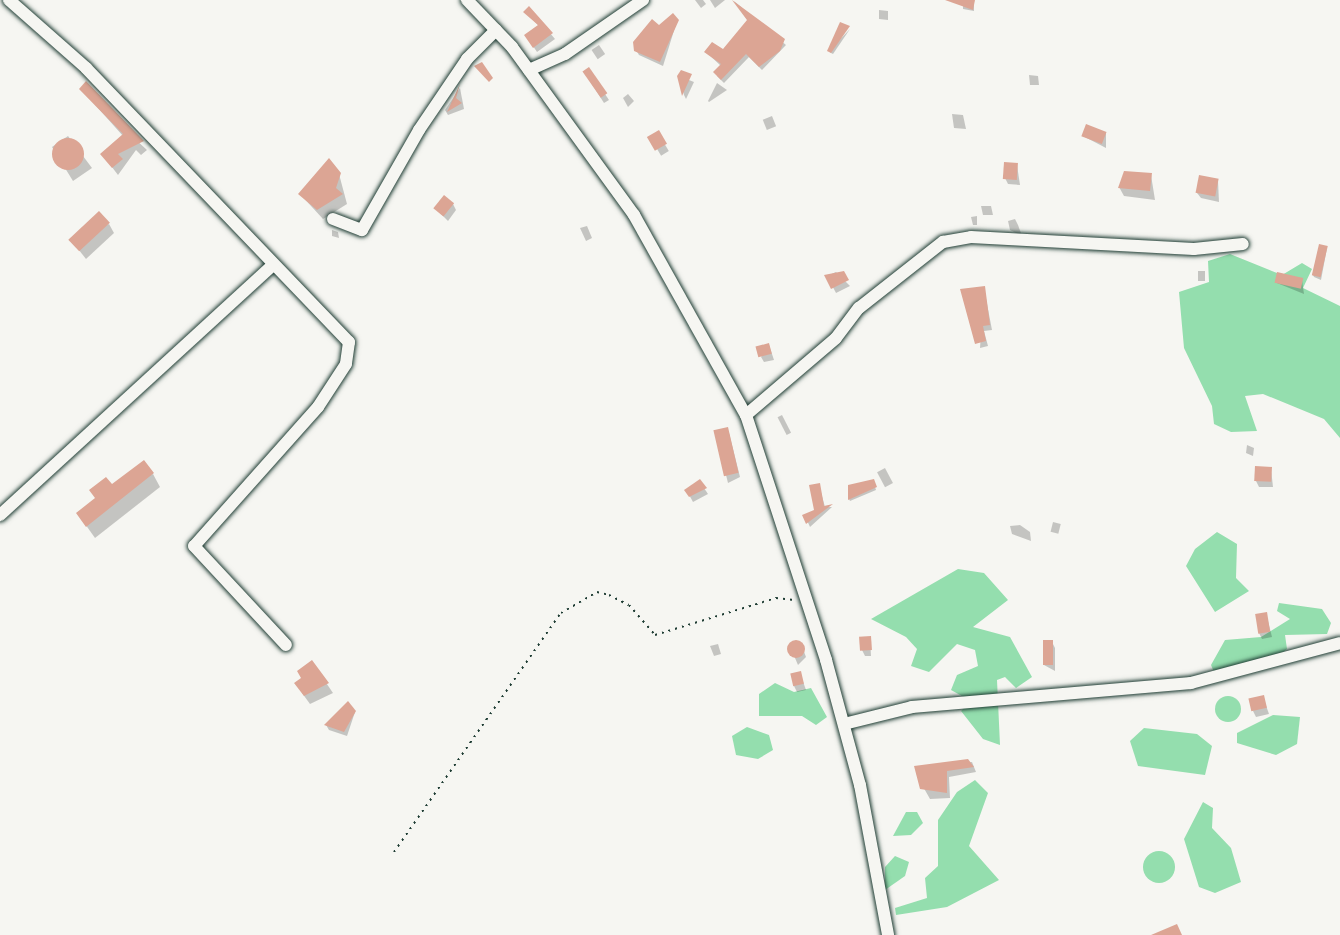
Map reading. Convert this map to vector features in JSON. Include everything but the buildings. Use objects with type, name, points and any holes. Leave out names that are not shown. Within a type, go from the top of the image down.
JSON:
[{"type":"street","points":[[9,0],[86,68],[344,337],[350,354],[318,407],[194,546],[286,645]]},
{"type":"street","points":[[467,0],[529,70],[634,215],[746,415],[808,602],[844,724],[888,935]]},
{"type":"street","points":[[529,70],[565,54],[643,0]]},
{"type":"street","points":[[333,219],[362,230],[419,130],[467,59],[496,30]]},
{"type":"street","points":[[746,415],[836,338],[859,308],[943,242],[971,237],[1194,249],[1243,244]]},
{"type":"street","points":[[0,515],[273,265]]},
{"type":"street","points":[[844,724],[912,707],[1191,684],[1340,643]]},
{"type":"path","points":[[394,852],[535,644],[561,613],[597,592],[629,605],[654,635],[776,598],[808,602]]},
{"type":"green space","points":[[1230,254],[1282,275],[1302,263],[1312,269],[1303,288],[1340,306],[1340,438],[1324,419],[1263,394],[1245,396],[1257,431],[1231,432],[1214,424],[1212,406],[1184,348],[1179,292],[1209,282],[1208,261]]},
{"type":"green space","points":[[1217,532],[1237,544],[1236,578],[1249,591],[1215,612],[1186,566],[1195,549]]},
{"type":"green space","points":[[958,569],[984,573],[1008,600],[973,627],[1010,637],[1032,677],[1016,688],[1005,677],[997,680],[1000,745],[983,739],[961,711],[971,701],[951,690],[957,675],[978,666],[975,650],[957,644],[929,672],[911,666],[917,649],[906,637],[871,619]]},
{"type":"green space","points":[[1279,603],[1322,609],[1331,623],[1327,634],[1285,635],[1287,649],[1276,658],[1214,672],[1211,665],[1225,640],[1261,637],[1290,619],[1277,611]]},
{"type":"green space","points":[[775,683],[794,692],[811,688],[827,717],[816,725],[802,716],[759,716],[759,694]]},
{"type":"green space","points":[[1228,696],[1238,699],[1241,709],[1238,719],[1228,722],[1218,719],[1215,709],[1218,699]]},
{"type":"green space","points":[[1273,715],[1300,717],[1297,744],[1276,755],[1237,743],[1237,733]]},
{"type":"green space","points":[[747,727],[769,735],[773,750],[758,759],[736,755],[732,736]]},
{"type":"green space","points":[[1144,728],[1197,734],[1212,746],[1205,775],[1138,766],[1130,741]]},
{"type":"green space","points":[[975,780],[988,793],[969,846],[999,880],[947,907],[896,915],[895,908],[927,898],[925,878],[938,866],[938,820],[957,792]]},
{"type":"green space","points":[[1203,802],[1213,808],[1212,828],[1231,848],[1241,882],[1215,893],[1199,887],[1184,839]]},
{"type":"green space","points":[[906,812],[917,812],[923,823],[911,835],[893,836]]},
{"type":"green space","points":[[1159,851],[1170,856],[1175,867],[1170,878],[1159,883],[1148,878],[1143,867],[1148,856]]},
{"type":"green space","points":[[895,856],[909,862],[905,876],[885,890],[885,867]]}]
